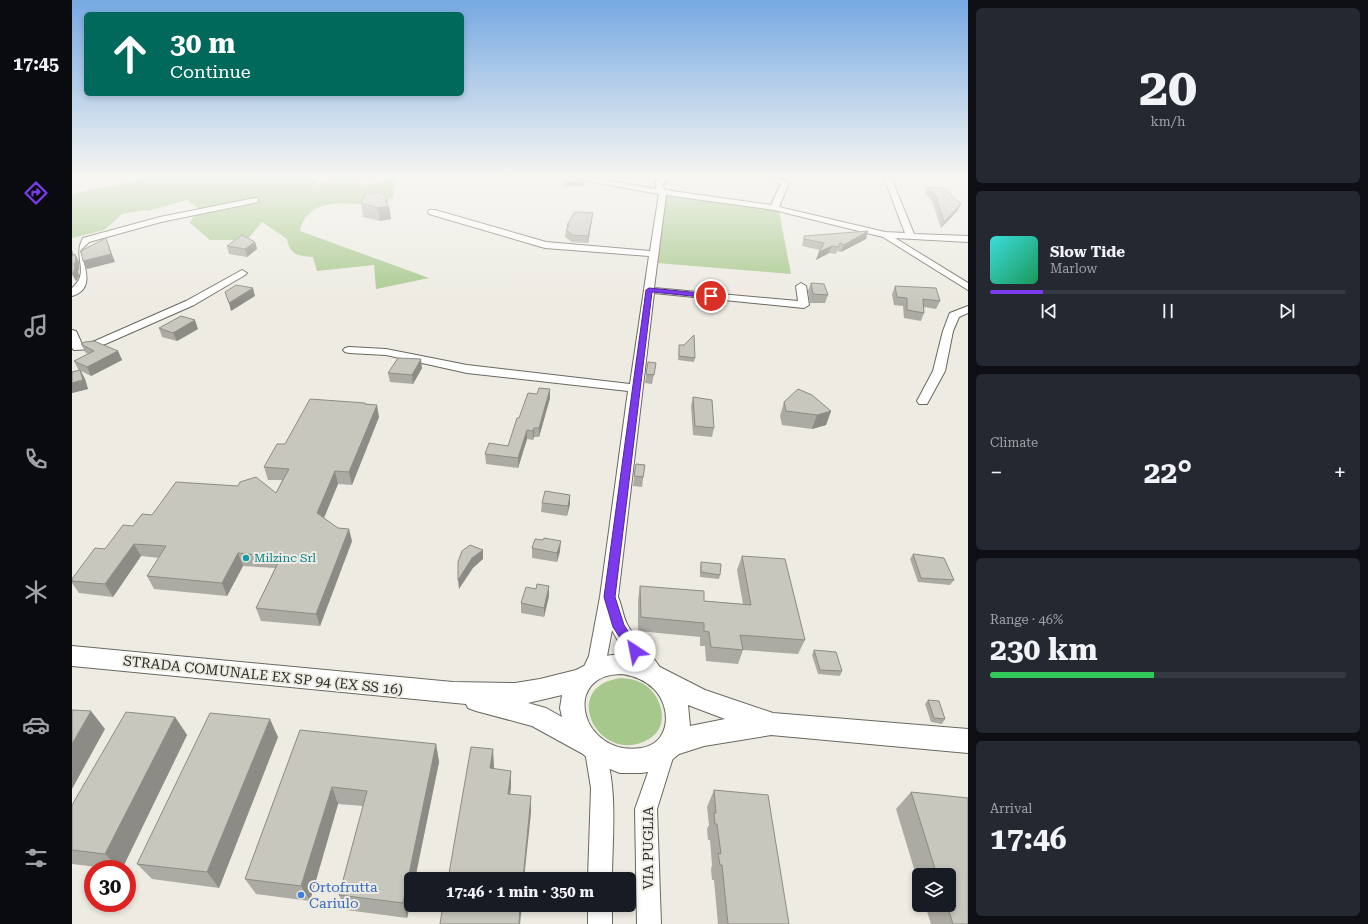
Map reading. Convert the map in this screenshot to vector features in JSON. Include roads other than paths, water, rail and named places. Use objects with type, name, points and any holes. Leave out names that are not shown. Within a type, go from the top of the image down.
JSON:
[{"type":"main road","name":"STRADA COMUNALE EX SP 94 (EX SS 16)","points":[[72,656],[453,693],[515,694],[540,690],[586,676]]},
{"type":"main road","points":[[773,724],[704,734],[668,747],[650,760],[631,763],[612,760],[592,748],[578,732],[573,718],[572,703],[576,690],[586,676],[605,666],[622,664],[640,667],[699,699],[773,724],[968,742]]},
{"type":"main road","points":[[657,677],[669,689],[673,696],[679,716],[678,731],[668,747]]},
{"type":"main road","name":"STRADA COMUNALE EX SP 94 (EX SS 16)","points":[[453,693],[537,716],[592,748]]},
{"type":"street","points":[[72,294],[79,287],[83,275],[75,251],[78,245],[86,240],[169,218]]},
{"type":"street","points":[[453,218],[545,245],[654,254]]},
{"type":"street","points":[[586,676],[598,656],[609,597],[635,388],[659,218]]},
{"type":"street","points":[[816,218],[885,235],[968,239]]},
{"type":"street","points":[[904,218],[911,237]]},
{"type":"street","points":[[885,235],[968,287]]},
{"type":"street","points":[[72,333],[78,348],[90,347],[190,302],[242,273]]},
{"type":"street","points":[[649,290],[804,305],[801,286]]},
{"type":"street","points":[[923,401],[939,371],[948,331],[954,315],[968,309]]},
{"type":"street","points":[[349,350],[386,352],[467,369],[635,388]]},
{"type":"street","points":[[609,597],[618,627],[635,651],[657,677]]},
{"type":"street","name":"VIA PUGLIA","points":[[649,924],[646,809],[668,747]]},
{"type":"street","points":[[592,748],[602,788],[600,872]]},
{"type":"street","points":[[600,912],[600,924]]},
{"type":"place","name":"Milzinc Srl","points":[[246,558]]},
{"type":"place","name":"Ortofrutta Cariulo","points":[[301,895]]}]
